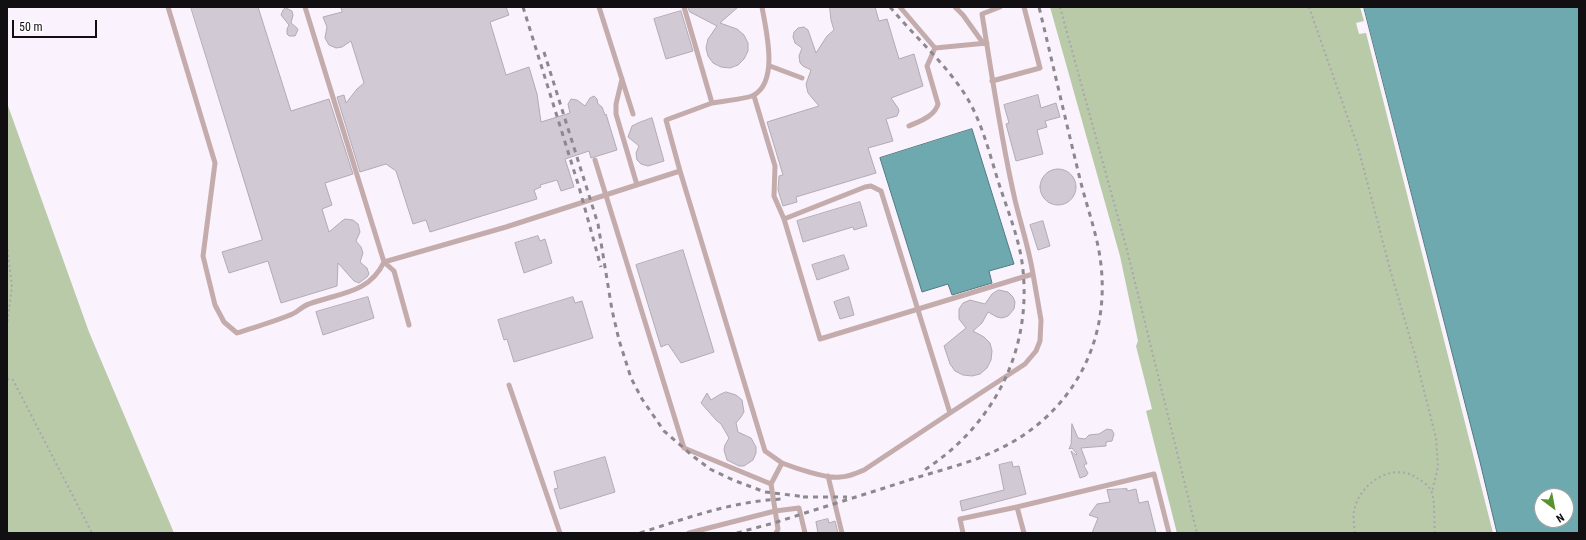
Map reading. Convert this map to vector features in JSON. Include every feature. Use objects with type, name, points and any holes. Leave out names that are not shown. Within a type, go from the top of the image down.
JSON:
[{"type":"lane","points":[[168,7],[215,163],[203,256],[215,305],[224,322],[237,333],[292,314],[307,304],[358,289],[370,282],[380,271],[384,262]]},
{"type":"lane","points":[[305,7],[384,262],[394,271],[409,325]]},
{"type":"lane","points":[[599,7],[634,114]]},
{"type":"lane","points":[[684,7],[712,103]]},
{"type":"lane","points":[[762,7],[770,66],[762,89],[754,96],[712,103],[666,120],[680,171],[765,451],[782,463],[807,472],[839,478],[853,475],[864,470],[1025,364],[1036,351],[1040,341],[1041,320],[1030,252],[1015,201],[985,43],[982,7]]},
{"type":"lane","points":[[900,7],[935,48]]},
{"type":"lane","points":[[955,7],[985,43]]},
{"type":"lane","points":[[982,14],[1000,7]]},
{"type":"lane","points":[[992,81],[1040,68],[1024,7]]},
{"type":"lane","points":[[935,48],[985,43]]},
{"type":"lane","points":[[909,126],[932,113],[937,108],[938,104],[927,66],[935,48]]},
{"type":"lane","points":[[770,66],[802,78]]},
{"type":"lane","points":[[622,79],[616,104],[616,114],[637,185]]},
{"type":"lane","points":[[754,96],[775,166],[774,196],[784,219],[820,339],[1033,274]]},
{"type":"lane","points":[[595,160],[684,448],[771,484]]},
{"type":"lane","points":[[384,262],[506,227],[680,171]]},
{"type":"lane","points":[[784,219],[865,186],[871,186],[881,191],[950,413]]},
{"type":"lane","points":[[509,385],[560,533]]},
{"type":"lane","points":[[776,533],[778,529],[771,484],[782,463]]},
{"type":"lane","points":[[963,533],[960,519],[1154,474],[1169,533]]},
{"type":"lane","points":[[828,476],[842,533]]},
{"type":"lane","points":[[1017,507],[1024,533]]},
{"type":"lane","points":[[689,533],[775,511],[799,508],[805,533]]},
{"type":"path","points":[[1060,7],[1127,250],[1197,533]]},
{"type":"path","points":[[1309,7],[1358,147],[1434,430],[1438,451],[1438,468],[1432,492],[1435,533]]},
{"type":"path","points":[[7,245],[12,287],[7,325]]},
{"type":"path","points":[[7,379],[13,380],[92,533]]},
{"type":"path","points":[[1354,533],[1354,511],[1359,499],[1367,487],[1380,476],[1396,471],[1412,474],[1424,482],[1432,492]]},
{"type":"green space","points":[[1050,7],[1360,7],[1364,21],[1356,23],[1359,34],[1366,33],[1493,533],[1177,533],[1146,411],[1152,409],[1136,346],[1138,341],[1120,256]]},
{"type":"green space","points":[[7,103],[89,332],[174,533],[7,533]]},
{"type":"water","points":[[1364,7],[1579,7],[1579,533],[1497,533]]},
{"type":"water","points":[[972,129],[1014,264],[989,271],[992,283],[952,295],[948,284],[922,292],[880,158]]},
{"type":"building","points":[[191,7],[258,7],[291,111],[329,99],[353,174],[325,183],[332,205],[322,209],[329,232],[345,219],[353,220],[358,224],[360,232],[356,241],[361,247],[363,253],[360,262],[367,268],[369,274],[359,283],[354,281],[338,263],[337,286],[281,303],[268,261],[229,273],[222,252],[262,240]]},
{"type":"building","points":[[341,7],[506,7],[509,15],[490,22],[506,75],[529,67],[537,94],[541,122],[570,113],[568,104],[571,99],[577,100],[585,106],[590,98],[594,96],[597,99],[598,104],[602,107],[605,115],[606,114],[617,150],[591,158],[589,151],[565,159],[574,187],[561,191],[557,180],[540,185],[541,187],[534,190],[537,199],[430,232],[426,220],[413,224],[396,171],[386,164],[360,172],[337,97],[344,95],[346,103],[364,83],[351,41],[342,47],[336,48],[329,45],[325,38],[327,27],[323,17],[342,12]]},
{"type":"building","points":[[688,7],[738,7],[720,23],[737,29],[744,35],[748,43],[748,51],[744,59],[738,65],[730,68],[721,67],[713,63],[708,56],[706,48],[708,39],[717,26],[690,12]]},
{"type":"building","points":[[830,7],[875,7],[879,21],[887,19],[899,59],[914,54],[923,86],[891,98],[899,111],[897,116],[886,119],[893,141],[868,148],[876,173],[796,197],[797,202],[783,206],[778,190],[779,176],[783,175],[767,122],[819,106],[808,93],[806,84],[811,70],[800,63],[799,56],[802,48],[795,43],[793,37],[794,32],[798,28],[804,27],[808,30],[816,53],[827,36],[834,30],[831,20]]},
{"type":"building","points":[[286,8],[292,11],[293,15],[291,23],[298,30],[295,36],[289,36],[287,34],[289,25],[281,15],[283,10]]},
{"type":"building","points":[[681,11],[693,51],[666,59],[654,19]]},
{"type":"building","points":[[1038,95],[1041,108],[1056,103],[1060,117],[1045,121],[1047,127],[1037,130],[1043,154],[1016,161],[1006,124],[1009,123],[1004,105]]},
{"type":"building","points":[[652,118],[664,161],[648,166],[641,164],[637,160],[636,153],[639,146],[628,137],[632,126]]},
{"type":"building","points":[[1058,169],[1068,172],[1073,177],[1076,187],[1073,197],[1068,202],[1058,205],[1048,202],[1043,197],[1040,187],[1043,177],[1048,172]]},
{"type":"building","points":[[860,202],[867,226],[854,230],[853,227],[803,242],[797,221]]},
{"type":"building","points":[[1043,221],[1050,246],[1038,250],[1030,225]]},
{"type":"building","points":[[538,236],[540,241],[545,239],[552,263],[524,273],[515,243]]},
{"type":"building","points":[[683,250],[714,352],[681,363],[668,344],[661,347],[636,265]]},
{"type":"building","points":[[844,255],[849,269],[817,280],[812,265]]},
{"type":"building","points":[[999,290],[1008,292],[1013,297],[1015,302],[1014,309],[1008,316],[1002,318],[988,312],[982,323],[973,331],[984,337],[990,343],[992,351],[991,360],[987,368],[980,374],[972,376],[963,375],[955,371],[950,364],[944,346],[966,328],[959,319],[959,309],[963,303],[970,300],[985,304],[992,294]]},
{"type":"building","points":[[368,297],[374,318],[323,335],[316,312]]},
{"type":"building","points":[[573,297],[575,303],[582,301],[593,338],[514,362],[507,339],[504,340],[498,320]]},
{"type":"building","points":[[849,297],[854,315],[840,319],[834,302]]},
{"type":"building","points":[[726,392],[736,395],[742,400],[744,412],[736,423],[738,432],[751,438],[756,447],[756,453],[753,460],[744,466],[739,466],[727,460],[724,450],[729,438],[721,424],[701,403],[707,393],[711,400]]},
{"type":"building","points":[[1072,424],[1078,438],[1085,439],[1089,435],[1099,434],[1107,429],[1112,430],[1114,434],[1112,441],[1106,442],[1106,446],[1081,448],[1087,464],[1084,466],[1088,473],[1086,476],[1080,478],[1071,451],[1076,455],[1077,454],[1072,448],[1069,449],[1071,444]]},
{"type":"building","points":[[605,457],[615,492],[560,509],[554,489],[558,488],[554,472]]},
{"type":"building","points":[[1012,462],[1013,467],[1019,466],[1026,494],[962,511],[960,501],[1004,490],[999,465]]},
{"type":"building","points":[[1127,489],[1127,491],[1136,489],[1139,503],[1148,501],[1156,533],[1092,533],[1098,518],[1089,515],[1097,504],[1110,502],[1107,490]]},
{"type":"building","points":[[828,519],[829,523],[835,521],[838,533],[818,533],[816,522]]},
{"type":"railway","points":[[523,7],[579,187],[601,267]]},
{"type":"railway","points":[[890,7],[949,72],[972,107],[986,140],[1015,233],[1022,262],[1024,294],[1022,325],[1015,354],[1003,382],[988,408],[969,432],[947,454],[921,472]]},
{"type":"railway","points":[[737,533],[777,522],[964,463],[997,450],[1023,436],[1045,418],[1064,398],[1080,375],[1091,350],[1099,323],[1102,295],[1100,254],[1080,179],[1039,7]]},
{"type":"railway","points":[[544,52],[598,224],[612,310],[619,340],[631,378],[642,399],[664,431],[710,469],[733,480],[765,492],[807,497]]},
{"type":"railway","points":[[803,497],[847,497]]},
{"type":"railway","points":[[640,533],[710,511],[764,500],[783,499]]}]
